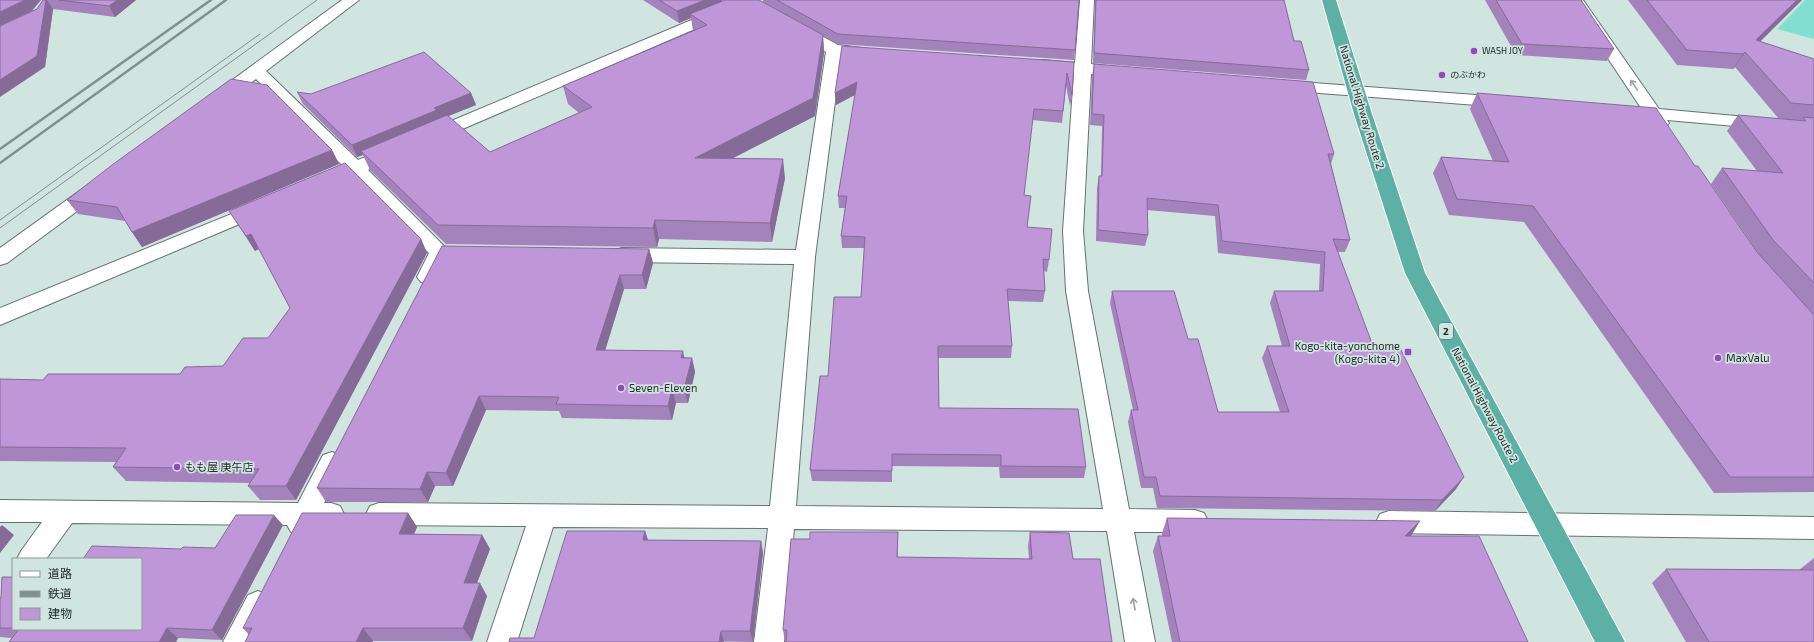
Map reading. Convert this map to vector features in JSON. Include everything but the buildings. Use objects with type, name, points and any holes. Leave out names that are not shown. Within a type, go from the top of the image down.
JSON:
[{"type":"highway","name":"National Highway Route 2","points":[[1329,0],[1415,273],[1610,642]]},
{"type":"street","points":[[206,108],[352,0]]},
{"type":"street","points":[[311,187],[748,0],[834,50],[889,54]]},
{"type":"street","points":[[1087,0],[1073,231],[1077,283],[1120,520],[1140,642]]},
{"type":"street","points":[[1576,0],[1671,140]]},
{"type":"street","points":[[768,642],[782,517],[805,257],[834,50]]},
{"type":"street","points":[[1030,64],[1139,73]]},
{"type":"street","points":[[258,71],[354,169],[448,253],[418,295]]},
{"type":"street","points":[[1271,85],[1357,90],[1520,103]]},
{"type":"street","points":[[1614,111],[1814,128]]},
{"type":"street","points":[[0,258],[109,178]]},
{"type":"street","points":[[0,317],[275,202]]},
{"type":"street","points":[[607,254],[805,257]]},
{"type":"street","points":[[288,547],[342,443]]},
{"type":"street","points":[[0,511],[1222,521]]},
{"type":"street","points":[[31,558],[65,511]]},
{"type":"street","points":[[502,642],[543,515]]},
{"type":"street","points":[[1363,522],[1814,528]]},
{"type":"street","points":[[238,642],[270,581]]},
{"type":"green space","points":[[1805,0],[1814,0],[1814,39],[1777,29]]},
{"type":"tram line","points":[[0,228],[317,0]]},
{"type":"tram line","points":[[0,220],[260,34]]},
{"type":"railway","points":[[0,149],[211,0]]},
{"type":"railway","points":[[0,163],[226,0]]},
{"type":"place","name":"WASH JOY","points":[[1474,51]]},
{"type":"place","name":"のぶかわ","points":[[1442,75]]},
{"type":"place","name":"Kogo-kita-yonchome (Kogo-kita 4)","points":[[1408,352]]},
{"type":"place","name":"MaxValu","points":[[1718,358]]},
{"type":"place","name":"Seven-Eleven","points":[[621,388]]},
{"type":"place","name":"もも屋 庚午店","points":[[177,467]]}]
